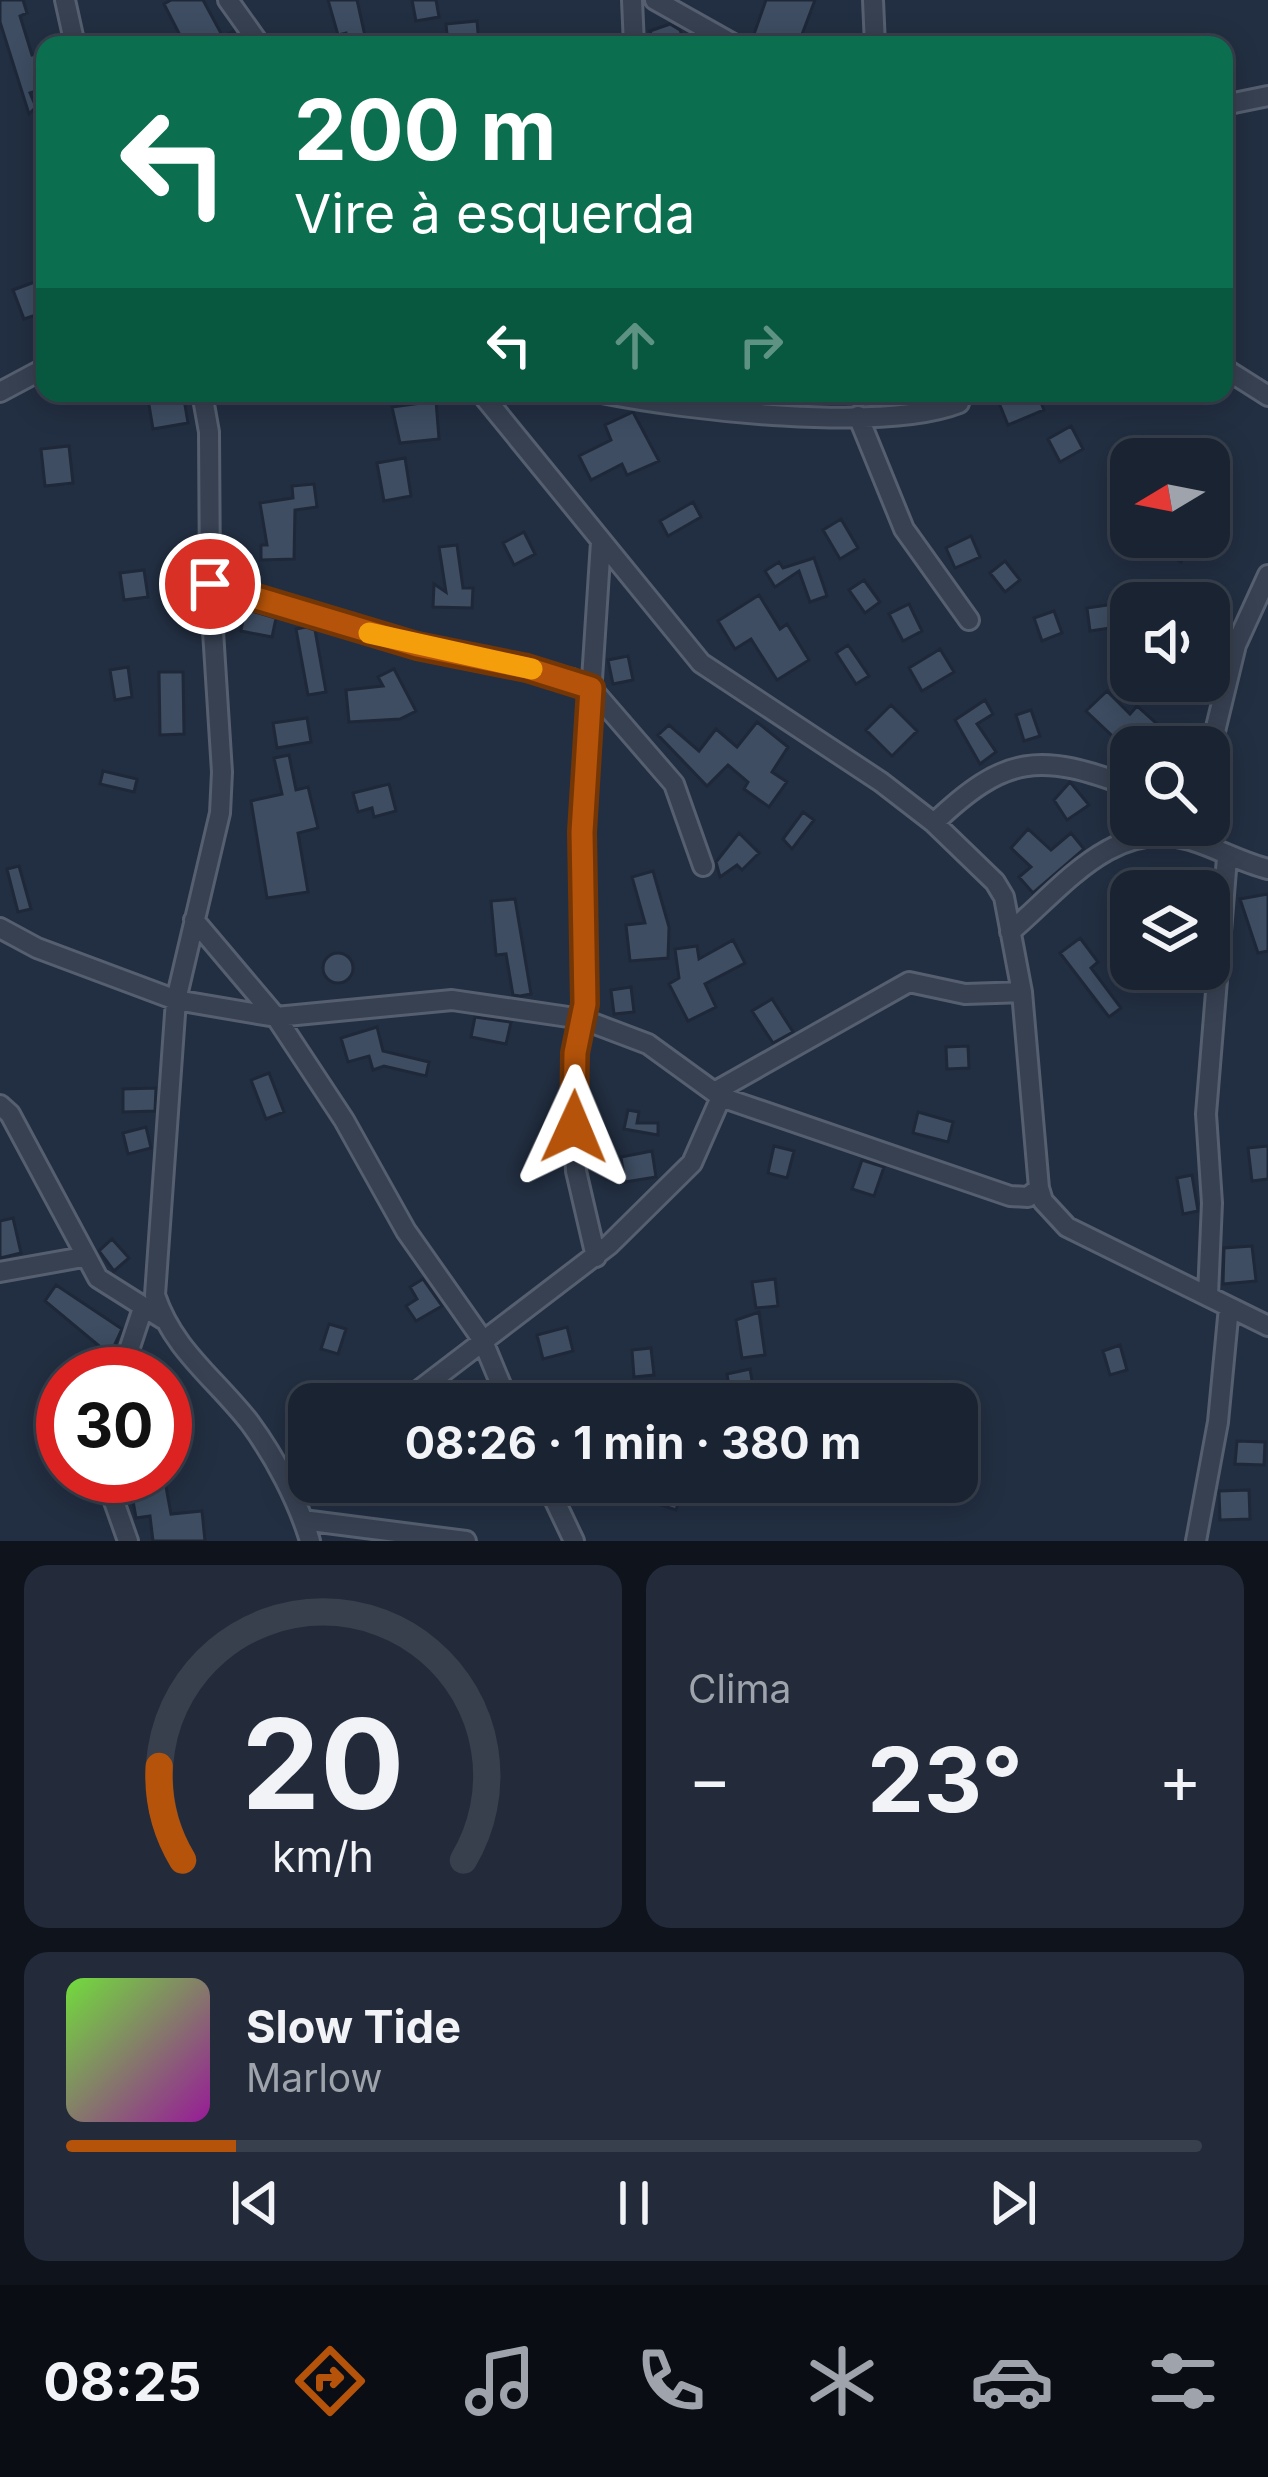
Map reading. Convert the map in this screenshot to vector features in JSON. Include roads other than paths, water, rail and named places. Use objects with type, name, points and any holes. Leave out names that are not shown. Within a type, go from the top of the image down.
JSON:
[{"type":"street","points":[[65,0],[72,36]]},
{"type":"street","points":[[228,0],[254,36]]},
{"type":"street","points":[[632,0],[634,36]]},
{"type":"street","points":[[656,0],[719,36]]},
{"type":"street","points":[[873,0],[875,36]]},
{"type":"street","points":[[1233,103],[1268,96]]},
{"type":"street","points":[[0,392],[36,373]]},
{"type":"street","points":[[1233,374],[1268,396]]},
{"type":"street","points":[[204,402],[209,432],[210,584],[223,772],[220,813],[176,1000],[155,1295],[174,1339],[251,1424],[304,1520],[310,1541]]},
{"type":"street","points":[[488,402],[701,663],[934,823],[995,882],[1004,897],[1022,992],[1042,1201],[1067,1227],[1268,1327]]},
{"type":"street","points":[[654,402],[858,416],[938,411],[959,402]]},
{"type":"street","points":[[858,416],[904,529],[970,620]]},
{"type":"street","points":[[596,1257],[574,1150],[575,1053],[582,1019],[582,832],[601,542]]},
{"type":"street","points":[[1216,726],[1236,645],[1268,574]]},
{"type":"street","points":[[210,584],[417,646],[559,676],[591,688],[674,784],[703,866]]},
{"type":"street","points":[[934,823],[988,777],[1027,764],[1064,764],[1110,780]]},
{"type":"street","points":[[1010,932],[1100,854],[1116,846]]},
{"type":"street","points":[[1202,846],[1268,869]]},
{"type":"street","points":[[1208,1295],[1212,1203],[1206,1114],[1227,857]]},
{"type":"street","points":[[194,920],[276,1017],[406,1231],[482,1339],[500,1383]]},
{"type":"street","points":[[0,928],[37,948],[176,1000],[276,1017],[452,1000],[582,1019],[648,1044],[719,1094],[1010,1196],[1028,1197],[1039,1188]]},
{"type":"street","points":[[426,1383],[596,1257],[692,1163],[719,1094],[908,982],[965,994],[1022,992]]},
{"type":"street","points":[[0,1105],[41,1169],[98,1278],[163,1319]]},
{"type":"street","points":[[0,1272],[83,1257]]},
{"type":"street","points":[[1196,1541],[1218,1422],[1228,1307]]},
{"type":"street","points":[[130,1347],[143,1308]]},
{"type":"street","points":[[115,1503],[128,1541]]},
{"type":"street","points":[[556,1503],[574,1541]]},
{"type":"street","points":[[304,1520],[466,1541]]}]
